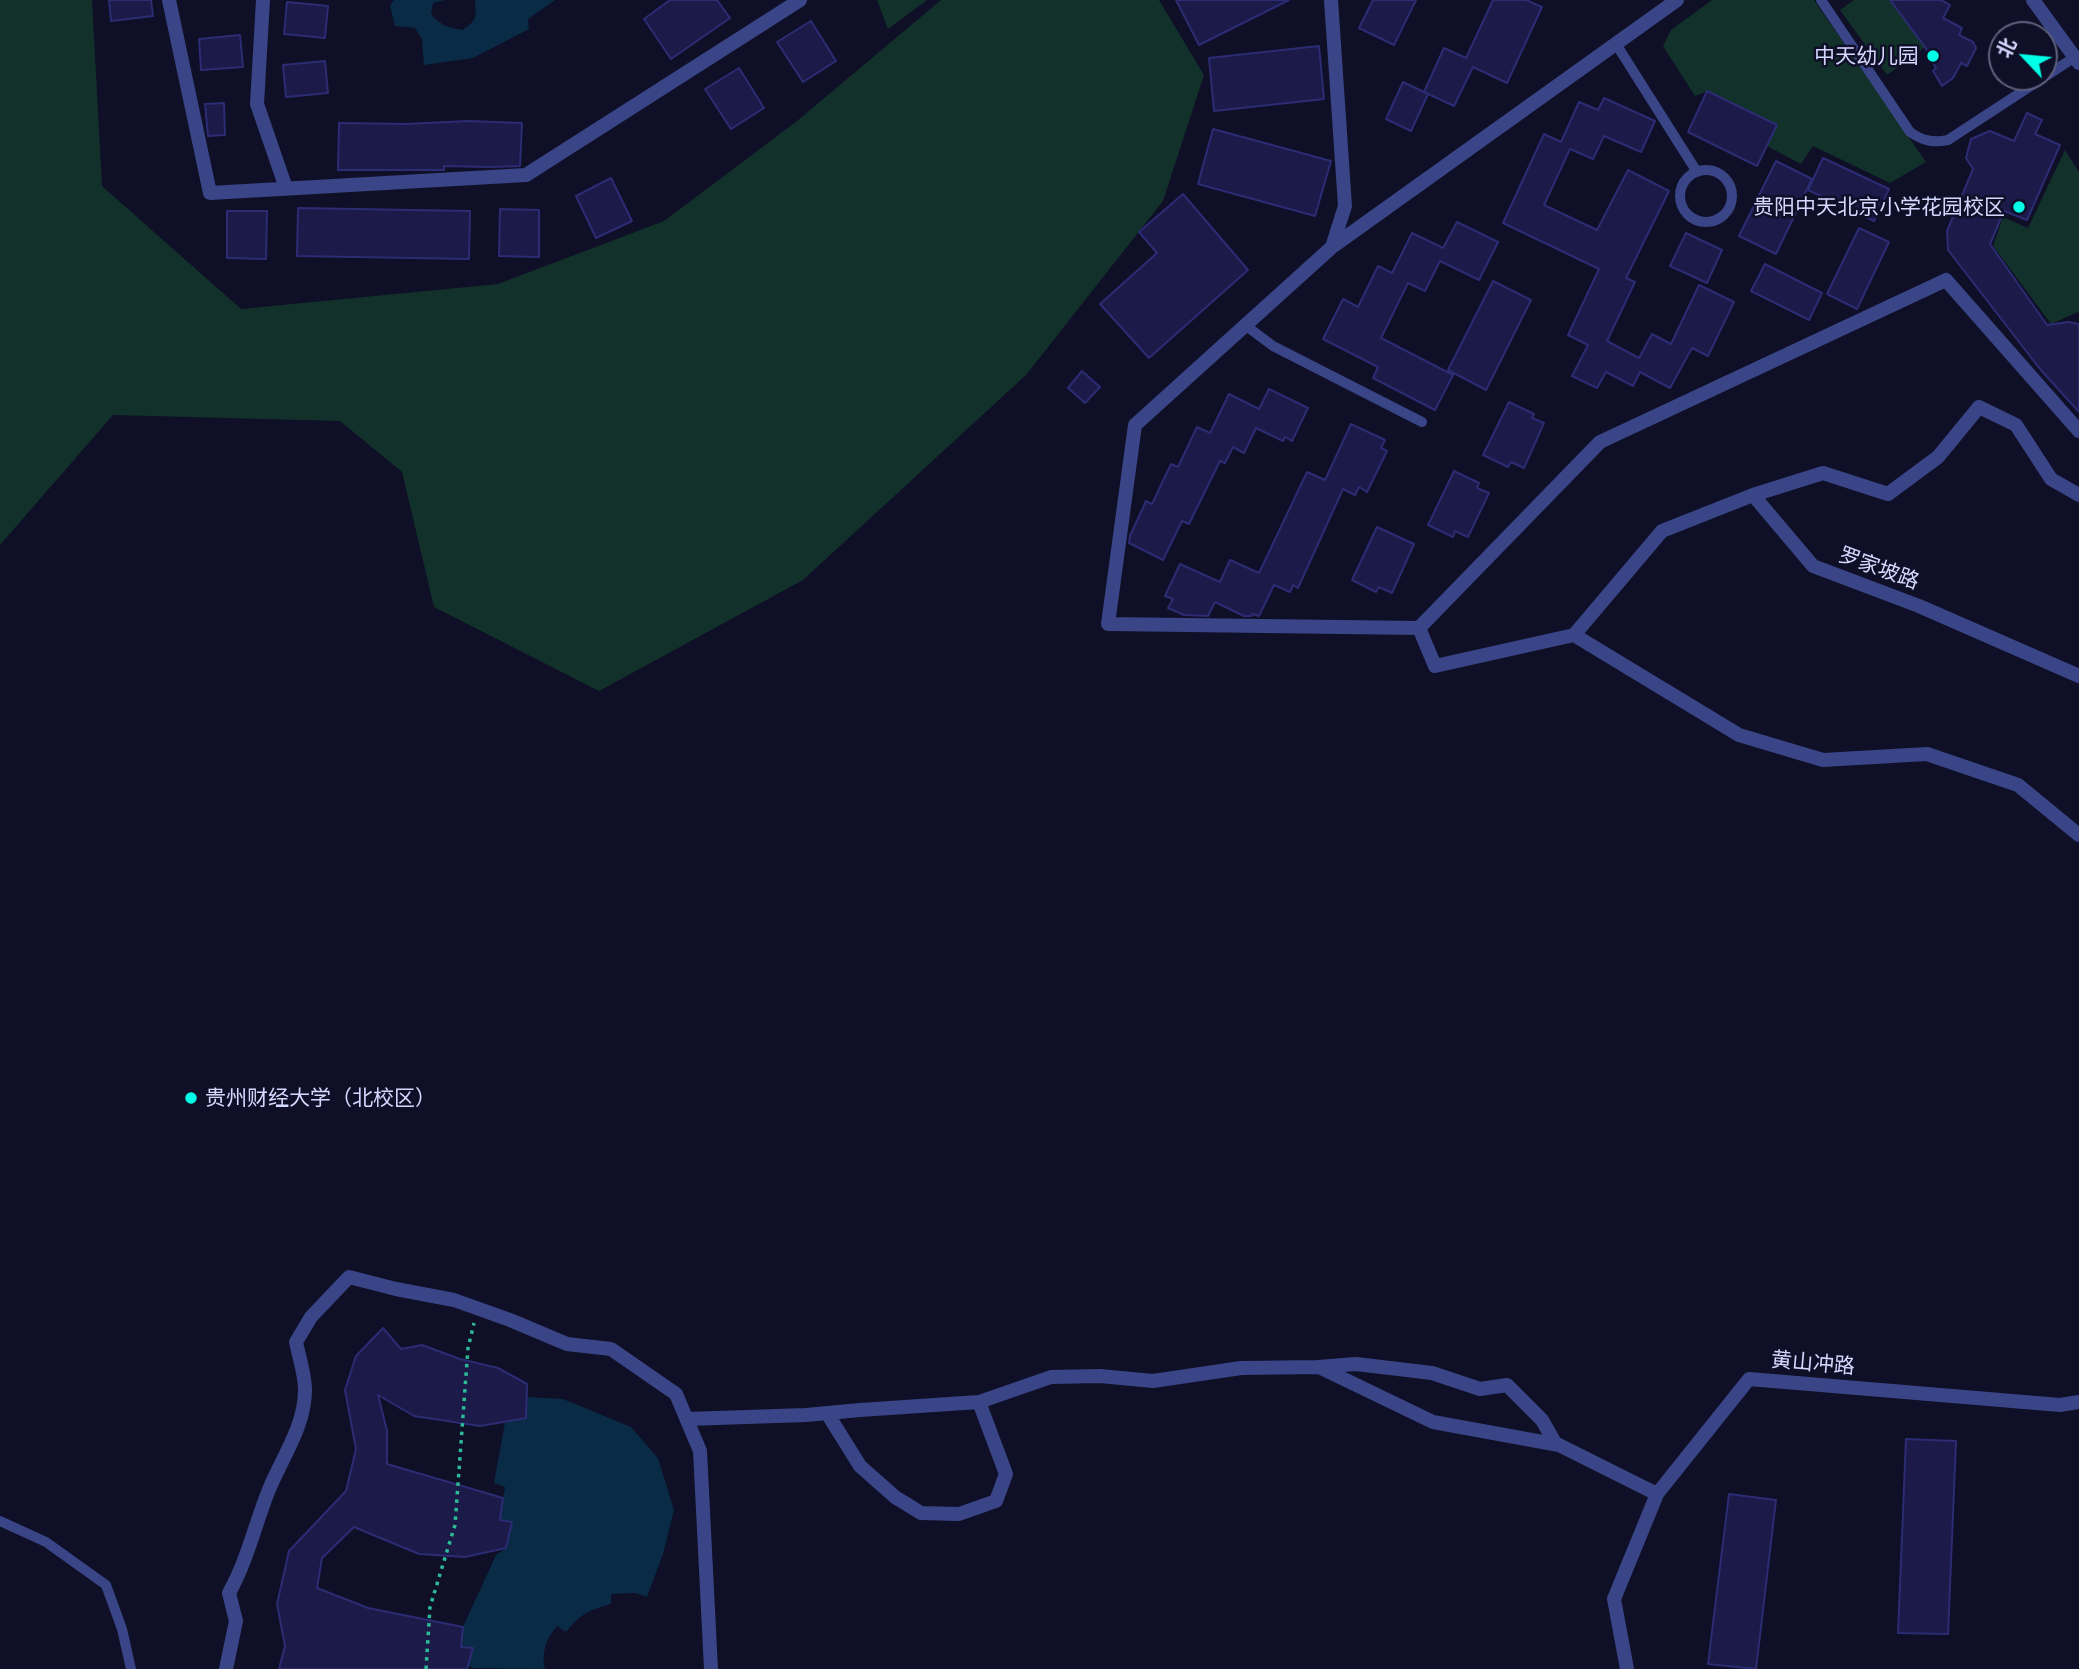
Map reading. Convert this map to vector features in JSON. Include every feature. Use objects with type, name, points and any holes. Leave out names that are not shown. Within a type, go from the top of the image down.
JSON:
[{"type":"street","points":[[169,0],[210,193],[526,175],[800,0]]},
{"type":"street","points":[[264,0],[257,104],[286,188]]},
{"type":"street","points":[[1331,0],[1345,206],[1332,247]]},
{"type":"street","points":[[1677,0],[1332,247],[1135,425],[1108,624],[1419,628],[1600,442],[1946,280],[2079,430]]},
{"type":"street","points":[[2033,0],[2077,60]]},
{"type":"street","points":[[1419,628],[1434,666],[1574,635],[1662,531],[1753,495],[1824,473],[1888,494],[1938,457],[1979,407],[2016,425],[2051,479],[2079,495]]},
{"type":"street","name":"罗家坡路","points":[[1753,495],[1813,566],[1919,606],[2079,676]]},
{"type":"street","points":[[1574,635],[1739,735],[1823,760],[1927,754],[2018,785],[2079,835]]},
{"type":"street","points":[[226,1669],[236,1621],[229,1593],[238,1577],[269,1490],[301,1418],[305,1389],[296,1342],[311,1317],[349,1277],[454,1300],[567,1344],[611,1349],[676,1394],[700,1451],[711,1669]]},
{"type":"street","points":[[687,1419],[806,1415],[979,1402],[1051,1377],[1153,1381],[1241,1368],[1356,1364],[1432,1373],[1480,1389],[1507,1385],[1542,1420],[1555,1444]]},
{"type":"street","points":[[1318,1367],[1433,1422],[1555,1444],[1657,1494]]},
{"type":"street","name":"黄山冲路","points":[[1627,1669],[1614,1599],[1657,1494],[1749,1379],[2060,1405],[2079,1402]]},
{"type":"street","points":[[828,1413],[860,1466],[895,1497],[921,1513],[959,1514],[996,1501],[1006,1474],[979,1402]]},
{"type":"lane","points":[[1821,0],[1910,132],[1934,143],[1948,140],[2077,60]]},
{"type":"lane","points":[[1616,44],[1697,172]]},
{"type":"lane","points":[[1697,172],[1714,172],[1728,183],[1732,200],[1729,209],[1716,220],[1699,221],[1692,218],[1682,206],[1680,198],[1685,182],[1697,172]]},
{"type":"lane","points":[[1245,325],[1273,346],[1422,422]]},
{"type":"lane","points":[[0,1521],[46,1542],[106,1585],[122,1629],[131,1669]]},
{"type":"path","points":[[426,1669],[429,1607],[454,1525],[468,1348],[478,1309]]},
{"type":"green space","points":[[0,0],[92,0],[102,186],[241,309],[498,284],[664,221],[797,121],[941,0],[1159,0],[1204,75],[1163,201],[1026,375],[803,580],[599,691],[434,607],[402,472],[340,421],[113,415],[0,545]]},
{"type":"green space","points":[[877,0],[927,0],[888,29]]},
{"type":"green space","points":[[1712,0],[1814,0],[1926,162],[1890,183],[1813,146],[1801,164],[1767,146],[1777,125],[1708,91],[1695,96],[1663,46],[1671,30]]},
{"type":"green space","points":[[1854,0],[1890,0],[1925,47],[1887,75],[1840,10]]},
{"type":"green space","points":[[2065,150],[2079,172],[2079,314],[2078,312],[2051,324],[1993,246],[2003,217],[2028,228]]},
{"type":"water","points":[[394,0],[445,0],[433,3],[431,14],[445,25],[463,30],[475,17],[475,0],[555,0],[528,19],[529,29],[473,58],[424,65],[422,39],[415,28],[395,26],[390,5]]},
{"type":"water","points":[[527,1397],[563,1399],[631,1427],[658,1458],[674,1510],[663,1554],[647,1597],[635,1593],[611,1594],[611,1604],[586,1614],[566,1632],[557,1626],[545,1646],[545,1669],[473,1668],[468,1665],[473,1648],[461,1647],[463,1627],[496,1555],[506,1548],[512,1523],[500,1519],[505,1487],[494,1483],[505,1422],[526,1418]]},
{"type":"building","points":[[109,0],[151,0],[153,16],[111,21]]},
{"type":"building","points":[[670,0],[717,0],[730,18],[671,59],[644,19]]},
{"type":"building","points":[[1176,0],[1289,0],[1199,45]]},
{"type":"building","points":[[1373,0],[1416,0],[1394,45],[1359,28]]},
{"type":"building","points":[[1493,0],[1526,0],[1542,7],[1507,83],[1473,67],[1454,106],[1424,92],[1444,48],[1466,58]]},
{"type":"building","points":[[1890,0],[1941,0],[1950,5],[1943,18],[1962,28],[1959,35],[1973,42],[1976,48],[1967,66],[1961,63],[1953,78],[1942,86],[1933,71],[1936,68],[1925,47]]},
{"type":"building","points":[[287,2],[328,6],[325,38],[284,34]]},
{"type":"building","points":[[811,21],[836,61],[803,82],[777,42]]},
{"type":"building","points":[[240,35],[243,67],[201,70],[199,39]]},
{"type":"building","points":[[1319,46],[1324,99],[1214,111],[1209,58]]},
{"type":"building","points":[[325,61],[328,93],[286,97],[283,65]]},
{"type":"building","points":[[739,68],[764,108],[731,129],[705,89]]},
{"type":"building","points":[[1403,82],[1428,94],[1411,131],[1386,119]]},
{"type":"building","points":[[1707,91],[1777,125],[1757,166],[1688,132]]},
{"type":"building","points":[[1604,98],[1655,121],[1641,152],[1604,136],[1593,159],[1570,149],[1544,205],[1597,230],[1628,170],[1669,191],[1626,278],[1635,282],[1607,341],[1639,358],[1652,334],[1671,344],[1699,285],[1734,302],[1708,356],[1692,348],[1670,388],[1640,372],[1633,386],[1606,372],[1597,388],[1572,376],[1588,345],[1568,335],[1599,269],[1503,223],[1544,134],[1561,142],[1579,102],[1598,110]]},
{"type":"building","points":[[224,103],[225,135],[208,136],[205,104]]},
{"type":"building","points":[[2027,113],[2042,120],[2035,134],[2060,145],[2027,220],[2004,211],[1990,244],[2047,325],[2068,322],[2079,324],[2079,412],[2040,369],[1948,250],[1947,231],[1973,169],[1966,158],[1971,139],[1990,131],[2014,141]]},
{"type":"building","points":[[339,123],[522,123],[520,166],[444,166],[444,170],[338,170]]},
{"type":"building","points":[[1213,129],[1331,161],[1315,216],[1198,184]]},
{"type":"building","points":[[1823,158],[1889,189],[1874,221],[1808,190]]},
{"type":"building","points":[[1776,161],[1812,179],[1776,254],[1739,236]]},
{"type":"building","points":[[611,178],[632,221],[596,238],[576,196]]},
{"type":"building","points":[[1183,194],[1248,270],[1149,358],[1100,304],[1157,253],[1139,232]]},
{"type":"building","points":[[298,208],[470,211],[469,259],[297,256]]},
{"type":"building","points":[[500,209],[539,210],[539,257],[499,256]]},
{"type":"building","points":[[227,211],[267,211],[266,259],[227,258]]},
{"type":"building","points":[[1457,222],[1498,242],[1479,280],[1440,261],[1425,291],[1408,283],[1381,338],[1453,375],[1435,410],[1373,378],[1378,367],[1323,339],[1343,299],[1358,307],[1378,266],[1392,273],[1412,233],[1443,248]]},
{"type":"building","points":[[1859,228],[1889,242],[1857,309],[1827,294]]},
{"type":"building","points":[[1686,233],[1722,250],[1707,283],[1670,266]]},
{"type":"building","points":[[1765,264],[1822,293],[1809,320],[1751,291]]},
{"type":"building","points":[[1493,281],[1531,300],[1486,390],[1448,370]]},
{"type":"building","points":[[1082,371],[1100,387],[1085,403],[1068,388]]},
{"type":"building","points":[[1269,389],[1308,408],[1292,441],[1285,437],[1283,441],[1256,428],[1244,453],[1233,447],[1225,463],[1220,461],[1189,524],[1182,521],[1163,560],[1129,543],[1146,501],[1152,504],[1171,464],[1178,467],[1197,427],[1210,433],[1229,394],[1259,409]]},
{"type":"building","points":[[1509,402],[1534,414],[1532,418],[1544,423],[1524,468],[1511,462],[1508,467],[1483,455]]},
{"type":"building","points":[[1351,424],[1385,440],[1381,448],[1387,451],[1367,492],[1359,487],[1355,495],[1343,489],[1298,588],[1293,585],[1290,592],[1274,585],[1259,616],[1244,616],[1215,602],[1208,616],[1184,615],[1168,608],[1173,599],[1165,596],[1180,564],[1220,582],[1230,560],[1259,573],[1307,472],[1325,480]]},
{"type":"building","points":[[1454,471],[1479,483],[1477,488],[1489,493],[1468,537],[1455,531],[1453,537],[1428,525]]},
{"type":"building","points":[[1377,527],[1414,544],[1392,593],[1379,587],[1376,592],[1352,580]]},
{"type":"building","points":[[383,1328],[401,1349],[422,1345],[460,1359],[498,1368],[527,1384],[526,1418],[480,1426],[414,1416],[378,1395],[387,1431],[387,1464],[503,1498],[500,1520],[512,1522],[506,1548],[465,1557],[419,1554],[354,1527],[322,1558],[317,1588],[368,1608],[463,1627],[461,1647],[473,1648],[467,1669],[279,1669],[285,1646],[277,1604],[289,1551],[346,1491],[356,1449],[345,1390],[356,1356]]},
{"type":"building","points":[[1906,1439],[1956,1441],[1948,1634],[1898,1633]]},
{"type":"building","points":[[1729,1494],[1776,1500],[1756,1669],[1708,1664]]},
{"type":"place","name":"中天幼儿园","points":[[1933,56]]},
{"type":"place","name":"贵阳中天北京小学花园校区","points":[[2019,207]]},
{"type":"place","name":"贵州财经大学（北校区）","points":[[191,1098]]}]
